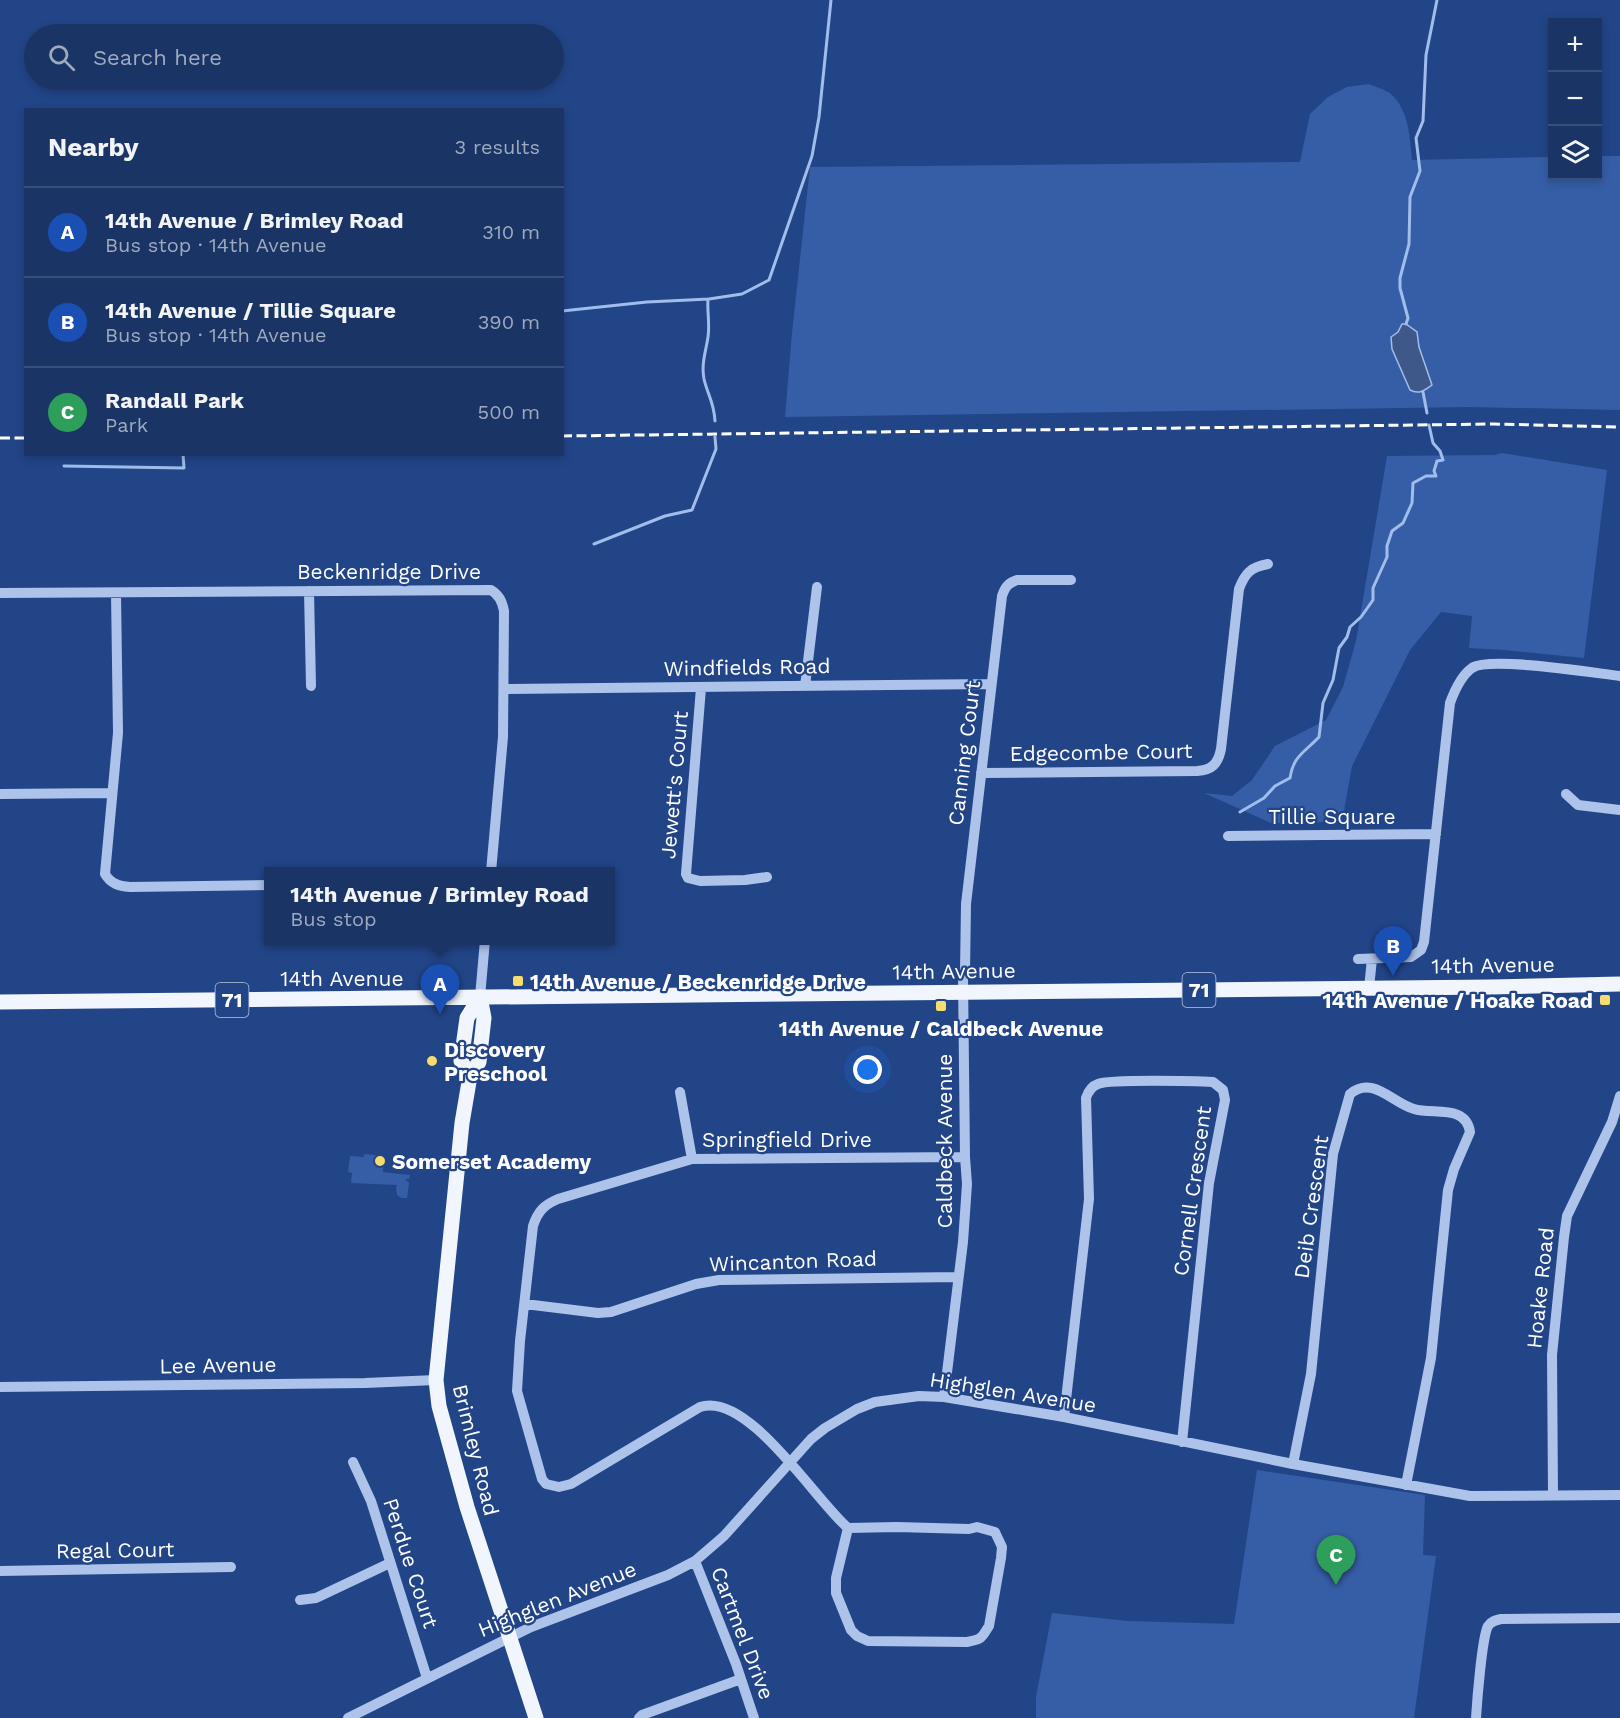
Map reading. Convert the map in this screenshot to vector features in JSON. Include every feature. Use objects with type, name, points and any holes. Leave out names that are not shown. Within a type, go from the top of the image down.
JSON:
[{"type":"main road","name":"14th Avenue","points":[[0,1002],[1620,984]]},
{"type":"main road","name":"Brimley Road","points":[[480,997],[484,1018],[479,1062],[470,1076],[462,1123],[436,1380],[439,1406],[467,1507],[536,1718]]},
{"type":"street","name":"Edgecombe Court","points":[[981,773],[1197,771],[1207,770],[1214,766],[1219,759],[1221,749],[1239,589],[1244,576],[1254,566],[1268,564]]},
{"type":"street","name":"Canning Court","points":[[963,992],[966,904],[1004,588],[1009,582],[1017,580],[1071,580]]},
{"type":"street","points":[[806,686],[817,587]]},
{"type":"street","name":"Beckenridge Drive","points":[[0,593],[491,590],[501,600],[504,611],[502,759],[491,867]]},
{"type":"street","points":[[309,591],[311,686]]},
{"type":"street","points":[[116,593],[118,733],[105,874],[118,886],[264,885]]},
{"type":"street","points":[[1358,959],[1411,957],[1421,950],[1426,933],[1450,703],[1460,683],[1473,667],[1515,664],[1620,676]]},
{"type":"street","name":"Windfields Road","points":[[504,689],[991,684]]},
{"type":"street","name":"Jewett's Court","points":[[701,687],[686,874],[688,878],[700,881],[767,877]]},
{"type":"street","points":[[0,794],[112,793]]},
{"type":"street","points":[[1566,794],[1578,806],[1620,810]]},
{"type":"street","name":"Tillie Square","points":[[1228,836],[1436,834]]},
{"type":"street","points":[[480,997],[485,945]]},
{"type":"street","points":[[1369,988],[1372,959]]},
{"type":"street","name":"Caldbeck Avenue","points":[[944,1397],[967,1184],[964,1157],[963,992]]},
{"type":"street","name":"Cornell Crescent","points":[[1064,1418],[1089,1199],[1086,1098],[1088,1091],[1098,1084],[1114,1082],[1213,1082],[1223,1090],[1225,1100],[1209,1183],[1182,1442]]},
{"type":"street","name":"Deib Crescent","points":[[1293,1464],[1311,1374],[1333,1154],[1350,1094],[1363,1087],[1376,1088],[1414,1109],[1444,1110],[1460,1116],[1469,1126],[1470,1132],[1454,1169],[1448,1190],[1431,1358],[1406,1485]]},
{"type":"street","points":[[680,1092],[692,1159]]},
{"type":"street","name":"Hoake Road","points":[[1553,1495],[1552,1355],[1564,1237],[1568,1216],[1612,1122],[1620,1096]]},
{"type":"street","name":"Springfield Drive","points":[[790,1463],[739,1414],[716,1405],[707,1405],[571,1484],[559,1487],[546,1484],[542,1479],[517,1390],[533,1226],[537,1214],[546,1204],[692,1159],[964,1157]]},
{"type":"street","name":"Wincanton Road","points":[[525,1304],[598,1313],[611,1312],[696,1284],[719,1280],[958,1277]]},
{"type":"street","name":"Lee Avenue","points":[[0,1387],[365,1383],[436,1380]]},
{"type":"street","name":"Highglen Avenue","points":[[348,1718],[511,1636],[668,1575],[695,1561],[724,1536],[811,1439],[857,1409],[875,1402],[919,1396],[944,1397],[1470,1496],[1620,1495]]},
{"type":"street","name":"Perdue Court","points":[[352,1462],[371,1501],[427,1678]]},
{"type":"street","points":[[790,1463],[837,1519],[848,1528],[969,1529],[977,1527],[995,1532],[1002,1547],[1001,1558],[989,1626],[985,1636],[979,1640],[967,1642],[868,1641],[857,1636],[851,1630],[835,1587],[848,1528]]},
{"type":"street","name":"Cartmel Drive","points":[[695,1561],[754,1718]]},
{"type":"street","points":[[300,1600],[315,1598],[390,1563]]},
{"type":"street","name":"Regal Court","points":[[0,1571],[231,1567]]},
{"type":"street","points":[[1476,1718],[1485,1640],[1488,1625],[1493,1621],[1500,1619],[1620,1618]]},
{"type":"street","points":[[639,1718],[741,1679]]},
{"type":"shaded area","points":[[1369,84],[1391,94],[1402,108],[1408,125],[1412,160],[1548,157],[1548,180],[1602,180],[1602,156],[1620,156],[1620,410],[1468,407],[785,417],[810,167],[1300,162],[1310,114],[1328,97],[1347,87]]},
{"type":"shaded area","points":[[1402,324],[1406,324],[1417,332],[1419,347],[1432,385],[1422,391],[1410,390],[1392,349],[1391,337],[1398,332]]},
{"type":"shaded area","points":[[1502,453],[1607,470],[1584,658],[1469,648],[1472,616],[1441,612],[1410,650],[1352,766],[1342,822],[1271,823],[1204,793],[1232,796],[1252,780],[1275,746],[1326,720],[1343,687],[1356,641],[1387,456],[1495,455]]},
{"type":"shaded area","points":[[364,1154],[384,1156],[383,1172],[410,1175],[409,1179],[405,1179],[409,1183],[407,1198],[397,1195],[397,1185],[351,1183],[352,1173],[348,1172],[350,1156],[364,1157]]},
{"type":"shaded area","points":[[1257,1470],[1425,1495],[1423,1555],[1436,1556],[1414,1718],[1036,1718],[1036,1697],[1052,1613],[1128,1621],[1234,1624]]},
{"type":"waterway","points":[[564,311],[647,302],[709,299],[742,294],[769,280],[812,156],[819,117],[831,0]]},
{"type":"waterway","points":[[1406,324],[1408,318],[1400,288],[1400,278],[1409,244],[1410,197],[1420,171],[1416,138],[1423,121],[1426,55],[1437,0]]},
{"type":"waterway","points":[[708,299],[709,332],[703,373],[715,421]]},
{"type":"waterway","points":[[1423,392],[1427,413]]},
{"type":"waterway","points":[[1240,812],[1264,798],[1275,786],[1290,778],[1297,759],[1319,737],[1323,703],[1333,680],[1339,648],[1347,637],[1350,627],[1361,617],[1373,600],[1373,588],[1387,557],[1387,546],[1392,531],[1403,523],[1412,503],[1413,483],[1426,476],[1436,476],[1434,471],[1437,461],[1443,460],[1440,451],[1433,443],[1429,425]]},
{"type":"waterway","points":[[594,544],[665,516],[692,510],[716,449],[715,437]]},
{"type":"waterway","points":[[64,466],[184,468],[183,456]]},
{"type":"railway","points":[[564,436],[1493,424],[1620,427]]},
{"type":"railway","points":[[0,438],[24,438]]},
{"type":"place","name":"14th Avenue / Tillie Square","points":[[1393,976]]},
{"type":"place","name":"14th Avenue / Beckenridge Drive","points":[[518,981]]},
{"type":"place","name":"14th Avenue / Hoake Road","points":[[1605,1000]]},
{"type":"place","name":"14th Avenue / Caldbeck Avenue","points":[[941,1006]]},
{"type":"place","name":"14th Avenue / Brimley Road","points":[[440,1014]]},
{"type":"place","name":"Discovery Preschool","points":[[432,1061]]},
{"type":"place","name":"Somerset Academy","points":[[380,1161]]},
{"type":"place","name":"Randall Park","points":[[1336,1585]]}]
